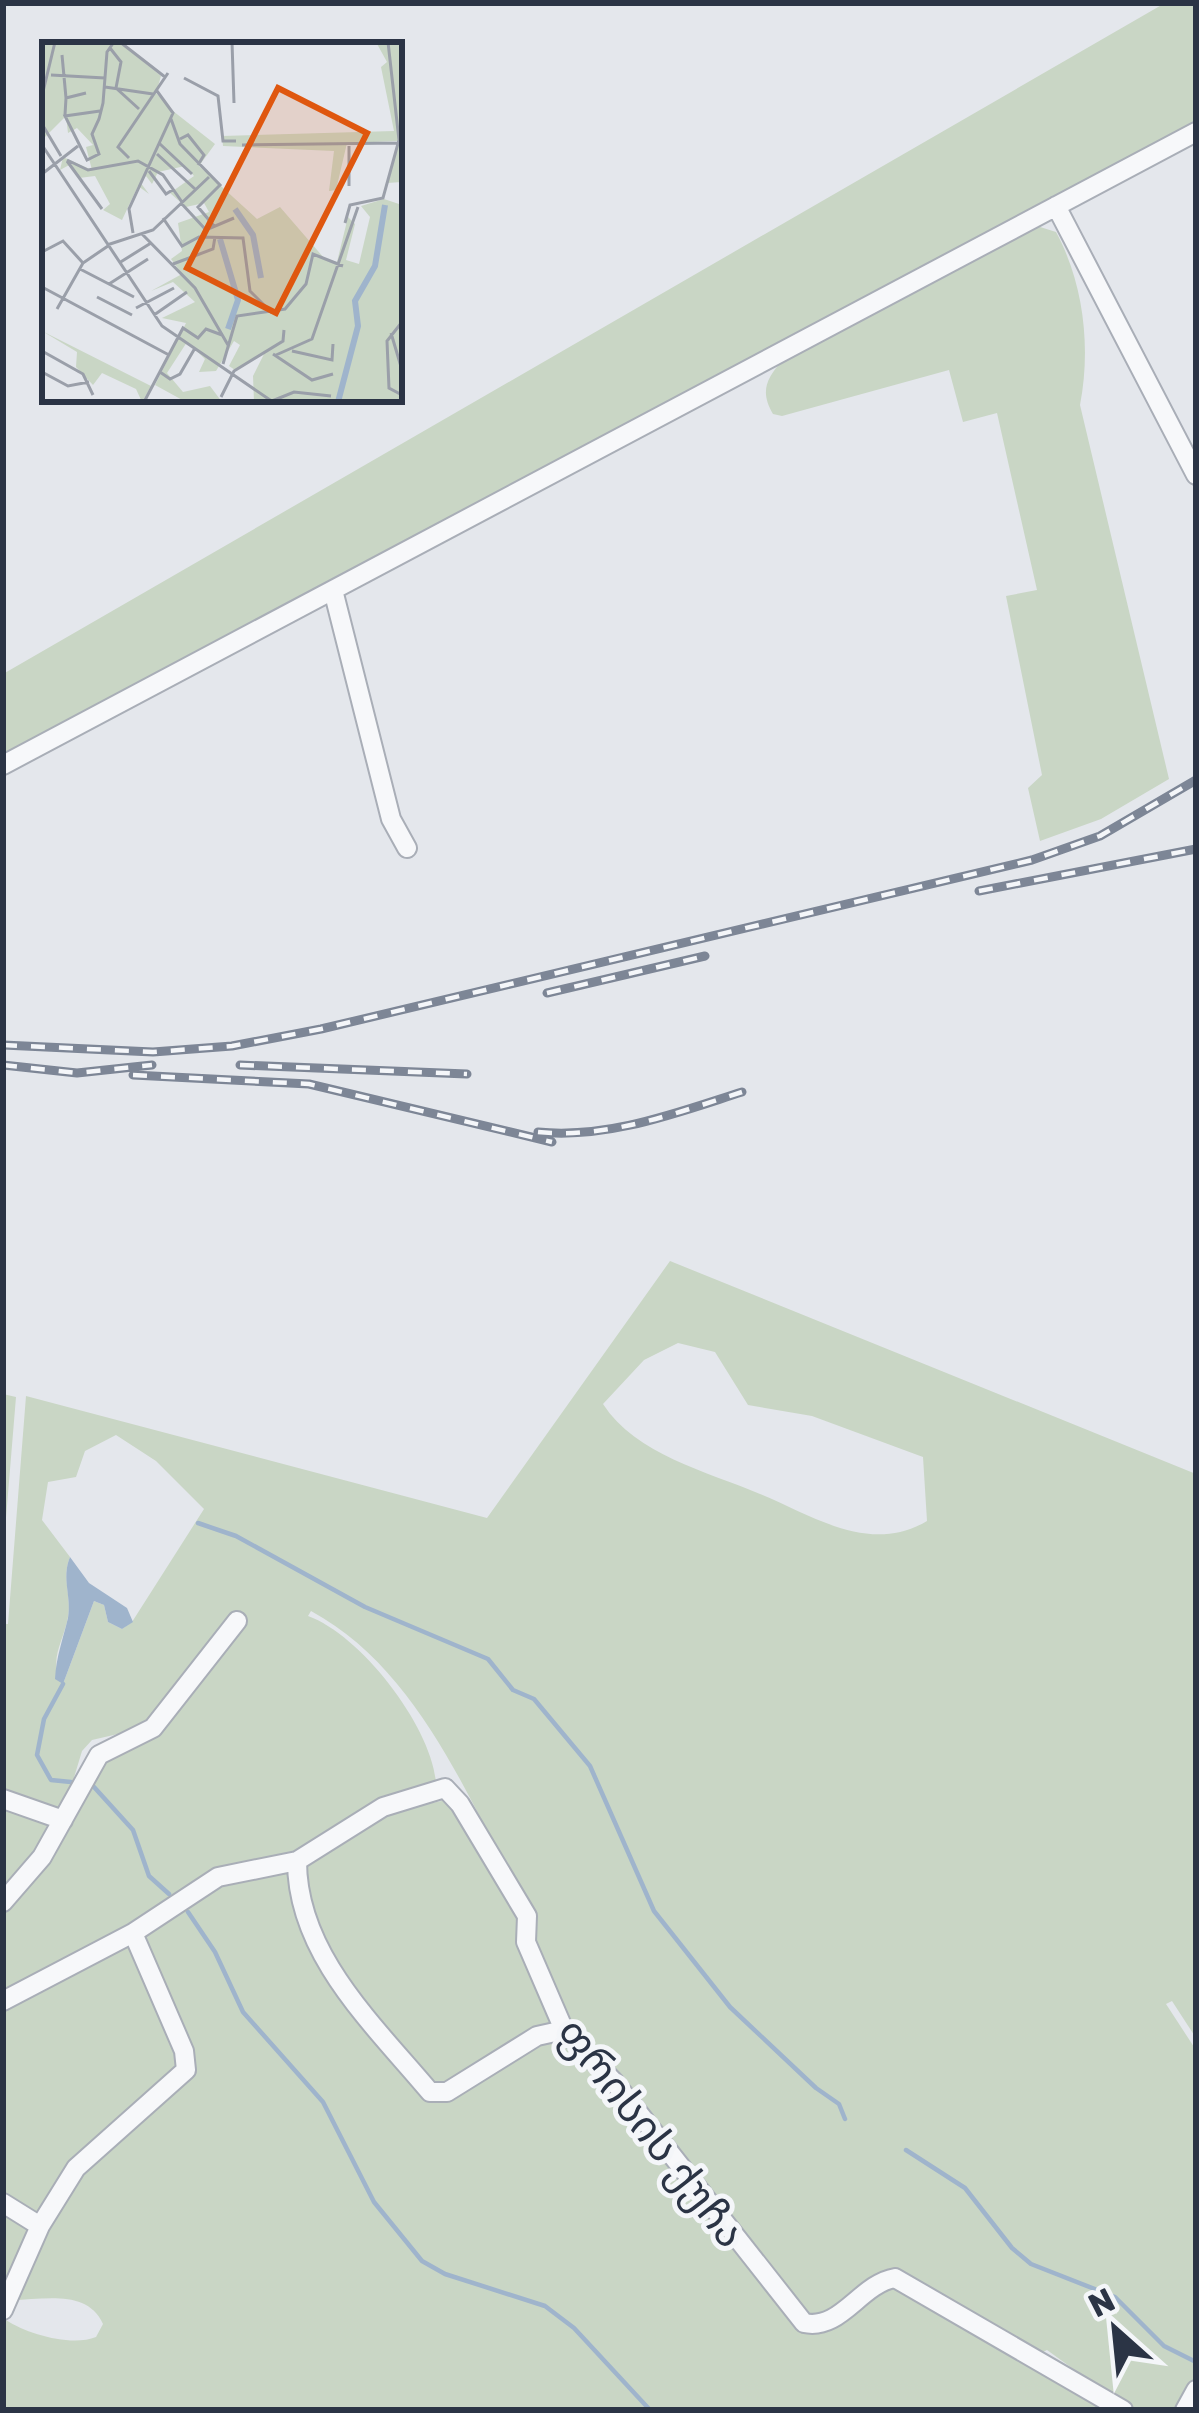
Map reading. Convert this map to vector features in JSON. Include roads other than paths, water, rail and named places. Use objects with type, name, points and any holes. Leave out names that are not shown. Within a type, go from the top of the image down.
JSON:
[{"type":"street","points":[[3,765],[1196,132]]},
{"type":"street","points":[[1056,206],[1196,475]]},
{"type":"street","points":[[333,590],[391,819],[406,848]]},
{"type":"street","points":[[3,1902],[42,1857],[99,1755],[153,1729],[237,1622]]},
{"type":"street","name":"ფრისის ქუჩა","points":[[3,2001],[133,1933],[218,1877],[297,1861],[383,1807],[445,1788],[460,1804],[527,1916],[526,1942],[564,2030],[615,2083],[803,2323],[831,2321],[874,2285],[895,2278],[1123,2410]]},
{"type":"street","points":[[3,1799],[63,1820]]},
{"type":"street","points":[[297,1861],[297,1895],[332,1971],[430,2092],[447,2092],[537,2036],[564,2030]]},
{"type":"street","points":[[3,2310],[40,2226],[76,2168],[186,2070],[184,2051],[133,1933]]},
{"type":"street","points":[[3,2204],[40,2226]]},
{"type":"street","points":[[1185,2410],[1196,2390]]},
{"type":"water","points":[[70,1557],[89,1583],[127,1608],[133,1622],[122,1629],[108,1622],[104,1605],[94,1601],[63,1684],[55,1679],[68,1618]]},
{"type":"waterway","points":[[198,1523],[236,1536],[365,1607],[488,1659],[513,1690],[534,1699],[590,1766],[654,1911],[730,2007],[839,2104],[845,2119]]},
{"type":"waterway","points":[[63,1684],[44,1719],[37,1755],[51,1780],[71,1782]]},
{"type":"waterway","points":[[94,1787],[133,1830],[149,1876],[169,1894]]},
{"type":"waterway","points":[[188,1912],[215,1952],[243,2012],[323,2102],[374,2202],[422,2261],[445,2274],[545,2306],[574,2328],[650,2410]]},
{"type":"waterway","points":[[906,2150],[965,2188],[1012,2248],[1031,2264],[1115,2297],[1164,2346],[1196,2362]]},
{"type":"railway","points":[[3,1045],[153,1052],[232,1046],[321,1029],[1032,860],[1100,836],[1196,780]]},
{"type":"railway","points":[[979,891],[1196,849]]},
{"type":"railway","points":[[547,993],[705,956]]},
{"type":"railway","points":[[3,1065],[77,1073],[152,1065]]},
{"type":"railway","points":[[240,1065],[467,1074]]},
{"type":"railway","points":[[133,1075],[309,1084],[552,1142]]},
{"type":"railway","points":[[538,1132],[616,1128],[742,1092]]}]
